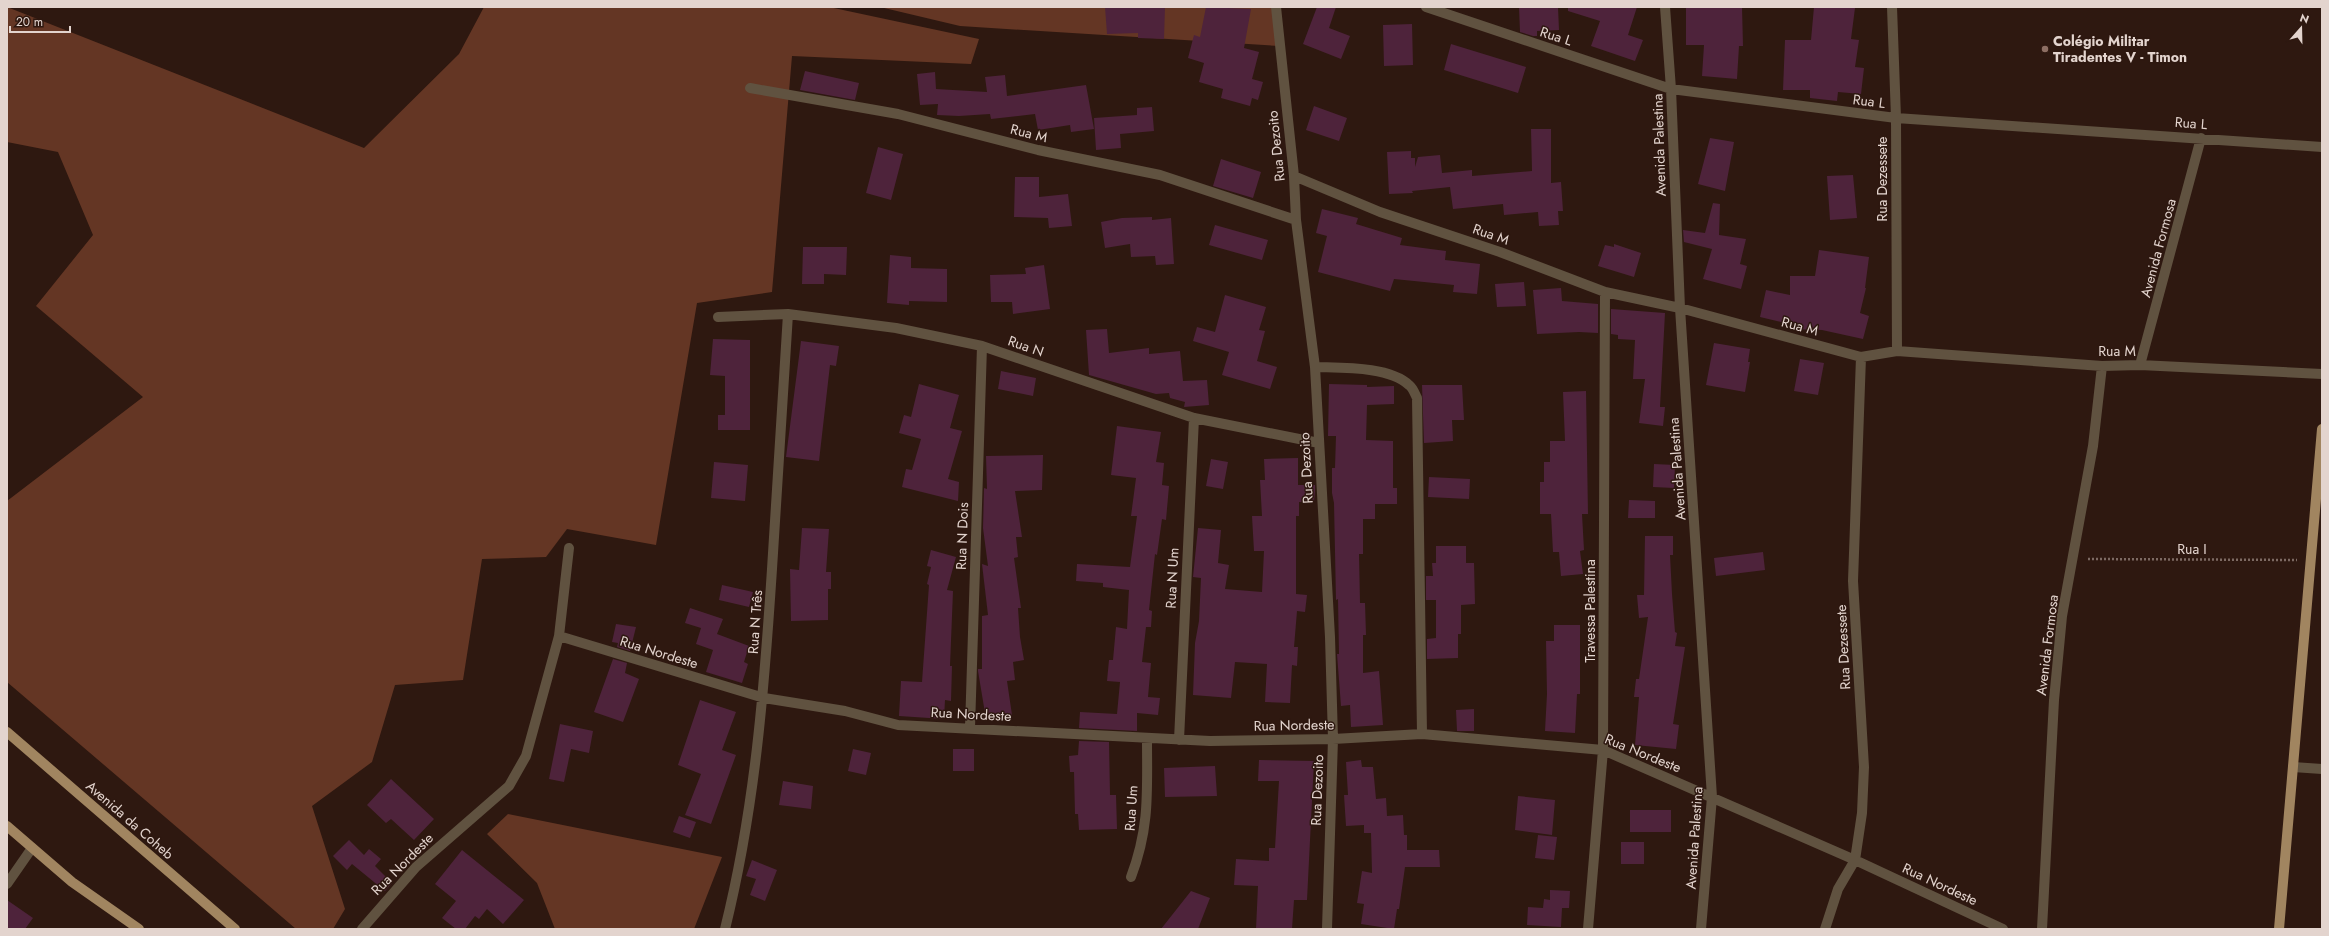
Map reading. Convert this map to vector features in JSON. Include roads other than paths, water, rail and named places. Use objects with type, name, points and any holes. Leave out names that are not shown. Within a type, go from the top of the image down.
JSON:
[{"type":"main road","points":[[2279,929],[2322,430]]},
{"type":"main road","name":"Avenida da Coheb","points":[[7,732],[235,929]]},
{"type":"main road","points":[[7,826],[72,882],[139,929]]},
{"type":"street","name":"Rua Dezoito","points":[[1276,7],[1294,176],[1296,220],[1315,367],[1330,637],[1333,739],[1327,929]]},
{"type":"street","name":"Rua L","points":[[1426,7],[1671,89],[1896,118],[2322,147]]},
{"type":"street","name":"Avenida Palestina","points":[[1665,7],[1671,89],[1680,308],[1712,797],[1701,929]]},
{"type":"street","name":"Rua Dezessete","points":[[1892,7],[1896,118],[1897,351]]},
{"type":"street","name":"Rua M","points":[[750,88],[898,114],[1038,150],[1160,175],[1296,220]]},
{"type":"street","name":"Avenida Formosa","points":[[2140,365],[2201,138]]},
{"type":"street","name":"Rua M","points":[[1294,176],[1380,212],[1500,252],[1605,292],[1680,308],[1861,357],[1897,351],[2102,366],[2140,365],[2322,374]]},
{"type":"street","name":"Travessa Palestina","points":[[1588,929],[1603,750],[1605,292]]},
{"type":"street","name":"Rua N","points":[[718,317],[788,314],[896,328],[982,346],[1194,418],[1319,443]]},
{"type":"street","name":"Rua N Três","points":[[725,929],[742,860],[753,791],[764,698],[788,314]]},
{"type":"street","name":"Rua N Dois","points":[[970,728],[982,346]]},
{"type":"street","name":"Rua Dezessete","points":[[1825,929],[1838,889],[1854,860],[1862,813],[1864,767],[1853,581],[1861,357]]},
{"type":"street","name":"Avenida Formosa","points":[[2042,929],[2054,700],[2062,616],[2074,559],[2093,446],[2102,366]]},
{"type":"street","points":[[1315,367],[1378,371],[1396,376],[1410,385],[1417,398],[1422,734]]},
{"type":"street","name":"Rua N Um","points":[[1179,740],[1194,418]]},
{"type":"street","name":"Rua Nordeste","points":[[362,929],[416,867],[509,786],[526,756],[559,636],[569,548]]},
{"type":"street","name":"Rua Nordeste","points":[[559,636],[764,698],[845,711],[898,725],[1179,740],[1333,739],[1422,734],[1603,750],[1854,860],[2003,929]]},
{"type":"street","name":"Rua Um","points":[[1132,877],[1142,850],[1147,814],[1147,739]]},
{"type":"street","points":[[2293,767],[2322,770]]},
{"type":"street","points":[[7,884],[32,848]]},
{"type":"place","name":"Colégio Militar Tiradentes V - Timon","points":[[2045,49]]}]
